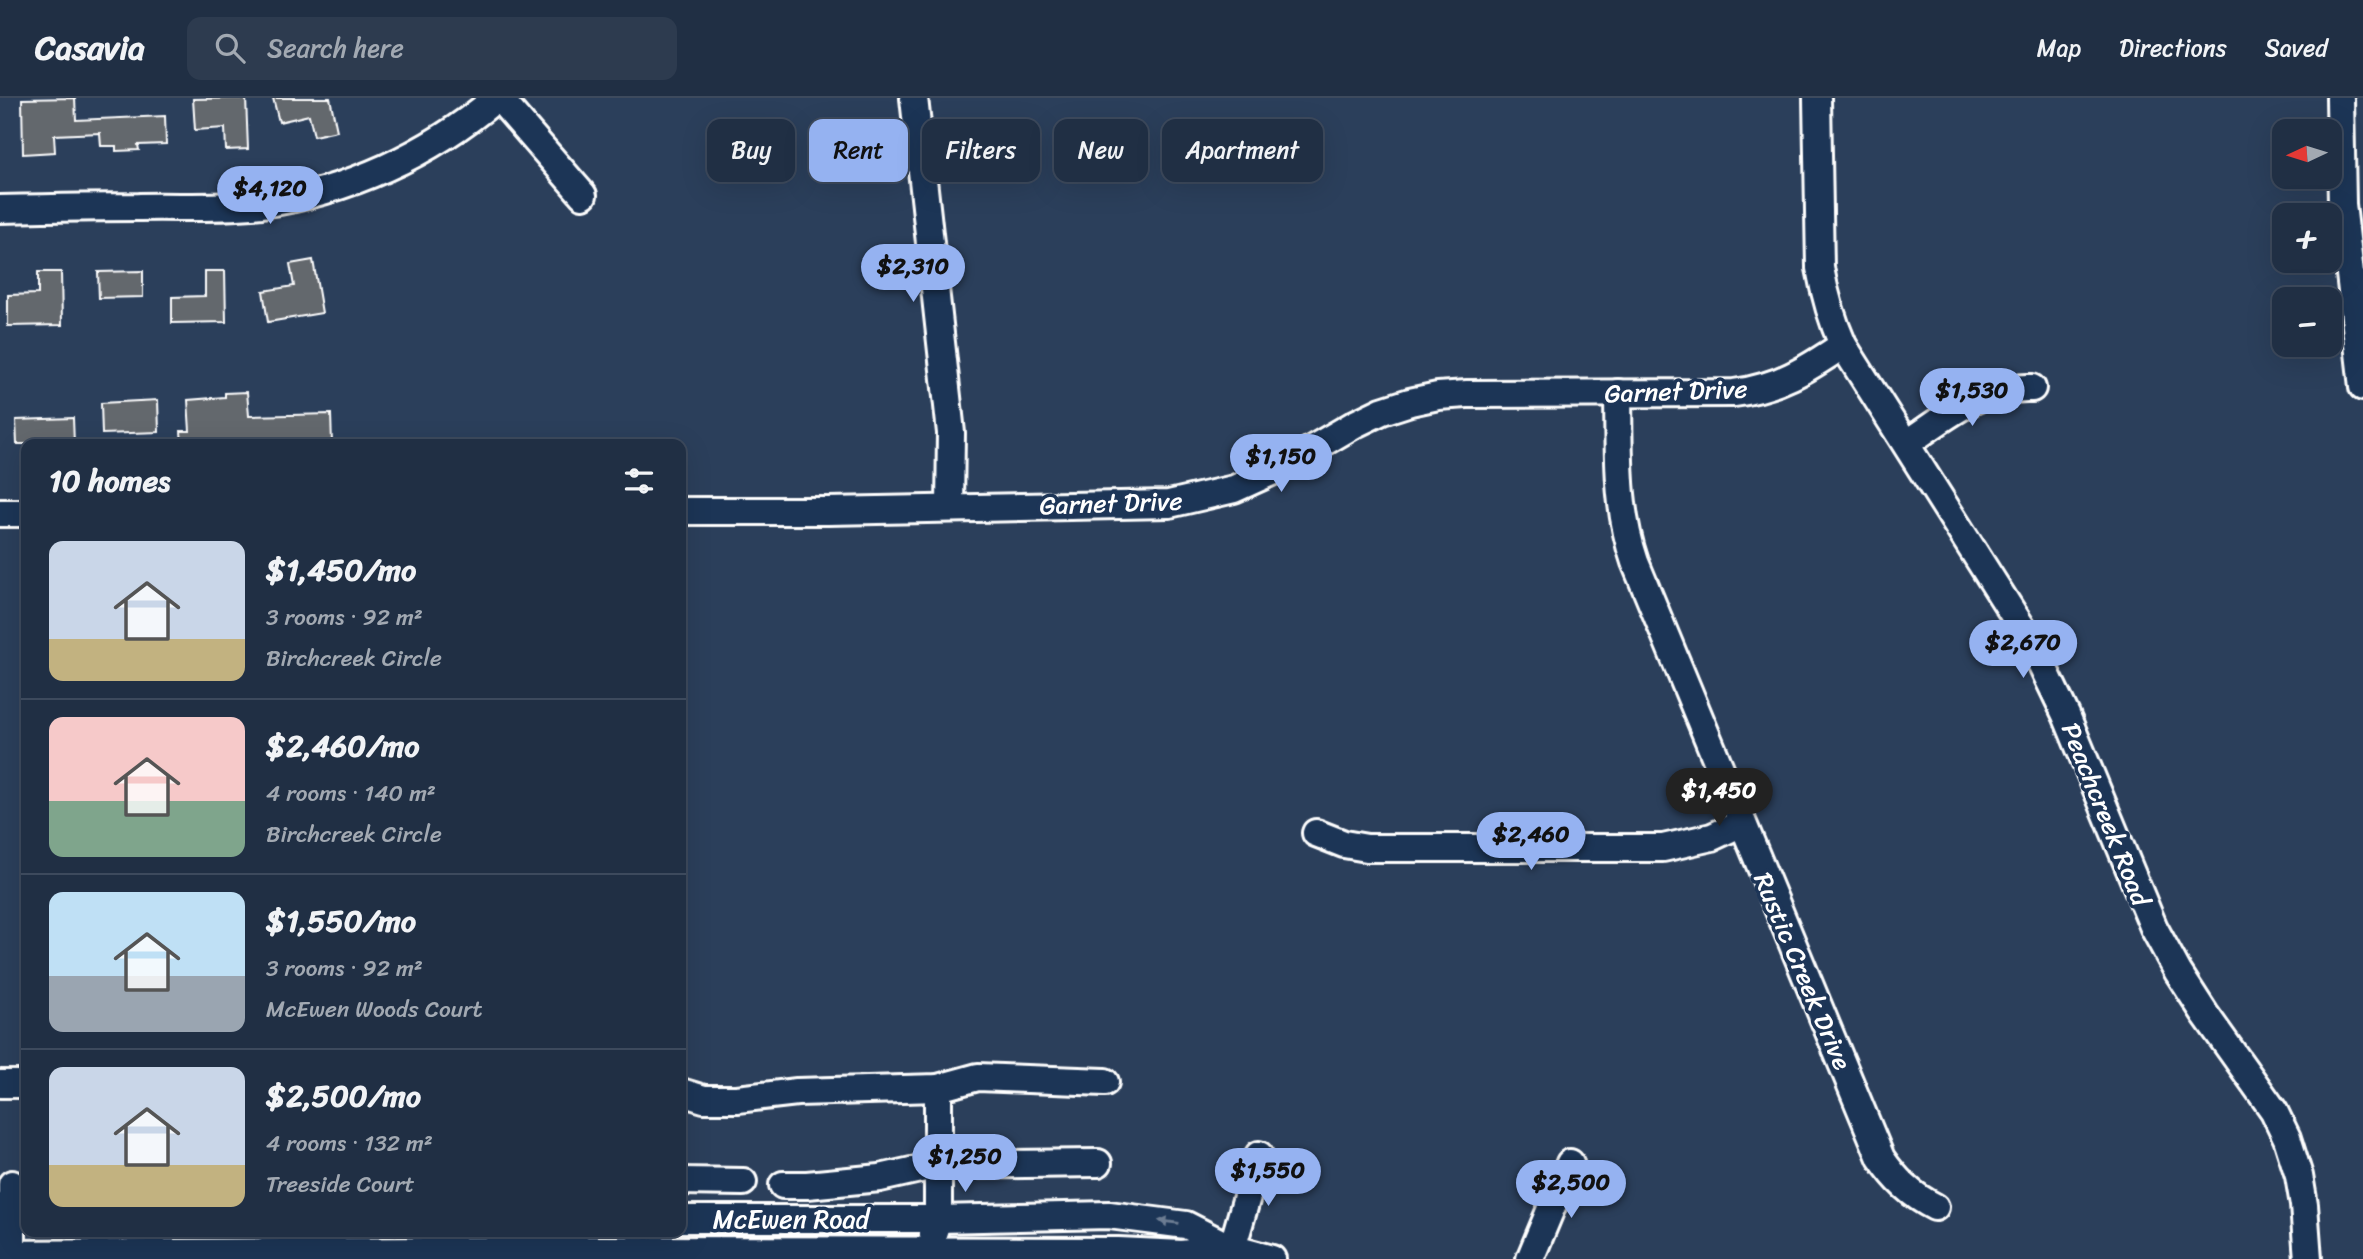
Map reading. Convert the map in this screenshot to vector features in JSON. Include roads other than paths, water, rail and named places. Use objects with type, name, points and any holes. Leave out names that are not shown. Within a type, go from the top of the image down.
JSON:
[{"type":"street","points":[[0,209],[220,207],[299,198],[358,180],[404,159],[448,135],[498,98],[583,195]]},
{"type":"street","points":[[914,98],[950,421],[950,508]]},
{"type":"street","name":"Peachcreek Road","points":[[1817,98],[1820,268],[1828,307],[1843,345],[2031,642],[2066,715],[2160,939],[2178,972],[2274,1111],[2299,1176],[2308,1259]]},
{"type":"street","points":[[2340,98],[2342,204],[2363,387]]},
{"type":"street","name":"Garnet Drive","points":[[686,511],[1168,504],[1234,489],[1278,469],[1355,424],[1410,402],[1467,394],[1734,393],[1779,383],[1800,373],[1843,345]]},
{"type":"street","points":[[1907,443],[1981,395],[2002,389],[2032,388]]},
{"type":"street","name":"Rustic Creek Drive","points":[[1618,393],[1619,488],[1629,546],[1881,1158],[1892,1175],[1906,1189],[1935,1207]]},
{"type":"street","points":[[0,513],[21,513]]},
{"type":"street","points":[[1316,833],[1345,844],[1367,848],[1664,848],[1712,837],[1742,823]]},
{"type":"street","points":[[686,1094],[704,1099],[797,1092],[938,1088],[978,1077],[1105,1082]]},
{"type":"street","points":[[0,1084],[21,1084]]},
{"type":"street","points":[[927,1255],[938,1219],[938,1088]]},
{"type":"street","points":[[1230,1254],[1259,1155]]},
{"type":"street","points":[[783,1185],[880,1178],[938,1166],[1098,1163]]},
{"type":"street","points":[[1530,1259],[1570,1163]]},
{"type":"street","points":[[6,1254],[13,1220],[13,1181]]},
{"type":"street","points":[[686,1181],[743,1182]]},
{"type":"street","name":"McEwen Road","points":[[686,1219],[938,1219],[1108,1215],[1186,1225],[1230,1254]]},
{"type":"street","name":"McEwen Road","points":[[6,1254],[243,1256],[347,1248],[377,1242],[583,1241],[663,1255],[927,1255],[1118,1251],[1230,1254],[1272,1259]]}]
